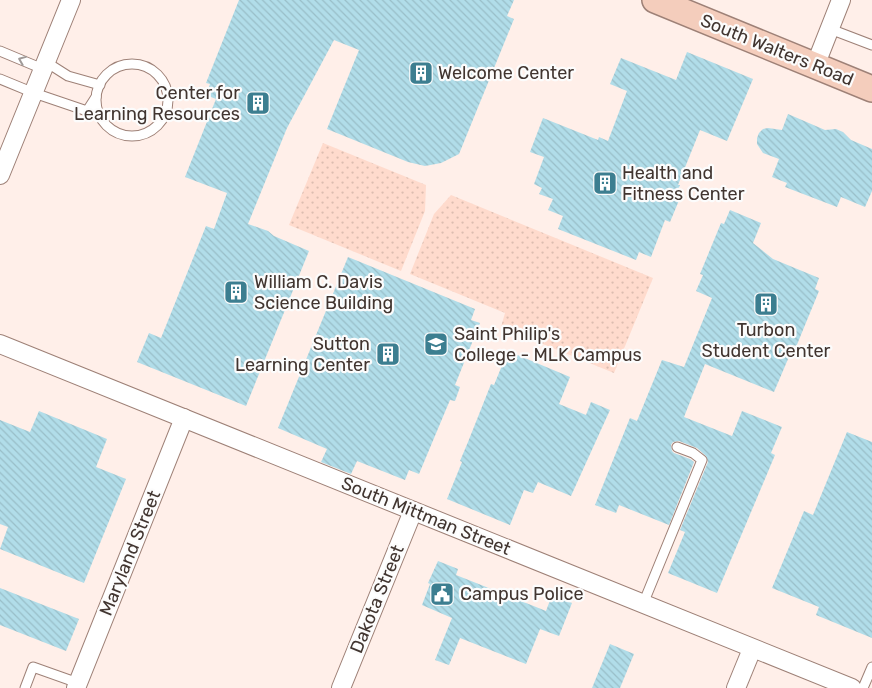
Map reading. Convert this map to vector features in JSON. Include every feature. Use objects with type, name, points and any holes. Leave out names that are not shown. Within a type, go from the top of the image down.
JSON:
[{"type":"main road","name":"South Walters Road","points":[[655,0],[872,89]]},
{"type":"street","points":[[0,175],[72,0]]},
{"type":"street","points":[[815,66],[841,0]]},
{"type":"street","name":"South Mittman Street","points":[[0,344],[852,688]]},
{"type":"street","name":"Maryland Street","points":[[81,686],[184,418]]},
{"type":"street","name":"Dakota Street","points":[[341,688],[413,510]]},
{"type":"street","points":[[736,688],[752,648]]},
{"type":"lane","points":[[830,29],[872,45]]},
{"type":"lane","points":[[0,51],[68,76],[100,84]]},
{"type":"lane","points":[[0,79],[87,111],[106,75],[116,68],[127,64],[140,64],[151,68],[160,76],[166,86],[169,98],[167,110],[162,121],[154,130],[143,135],[131,136],[119,134],[106,124],[97,109],[96,97]]},
{"type":"lane","points":[[643,604],[702,460],[693,453],[677,447]]},
{"type":"lane","points":[[863,688],[872,666]]},
{"type":"lane","points":[[25,688],[33,667],[81,686]]},
{"type":"shaded area","name":"Saint Philip's College - MLK Campus","points":[[0,0],[872,0],[872,688],[0,688]]},
{"type":"shaded area","points":[[323,143],[426,185],[425,211],[401,271],[289,225]]},
{"type":"shaded area","points":[[451,195],[653,278],[614,373],[501,327],[505,313],[410,274],[434,214]]},
{"type":"building","points":[[239,0],[514,0],[507,16],[514,19],[459,154],[441,163],[425,166],[408,162],[327,129],[359,50],[334,40],[287,128],[248,224],[268,231],[274,236],[309,251],[246,406],[137,362],[149,333],[161,338],[206,226],[214,229],[227,193],[185,177],[216,99],[206,95],[210,84],[206,83]]},
{"type":"building","name":"Health and Fitness Center","points":[[687,52],[753,79],[727,141],[700,130],[678,185],[680,185],[675,197],[680,198],[670,222],[665,220],[651,257],[639,252],[636,260],[558,229],[563,216],[548,210],[553,199],[539,194],[542,188],[534,184],[544,157],[530,152],[543,118],[598,140],[599,137],[608,141],[627,91],[610,84],[621,58],[676,80]]},
{"type":"building","points":[[788,114],[825,130],[836,129],[843,132],[851,140],[872,149],[872,191],[865,207],[841,197],[837,207],[785,187],[787,183],[772,177],[779,159],[763,153],[757,144],[757,138],[763,129],[782,130]]},
{"type":"building","points":[[730,210],[761,223],[753,243],[773,259],[819,278],[815,289],[819,291],[796,347],[794,345],[774,392],[705,364],[684,417],[732,436],[742,411],[782,427],[771,453],[775,455],[717,593],[668,573],[685,532],[680,530],[708,462],[706,456],[697,448],[679,441],[673,442],[671,445],[674,453],[694,462],[669,525],[619,505],[616,513],[595,505],[630,418],[637,421],[662,360],[684,367],[712,298],[696,291],[703,275],[700,274],[721,223],[724,224]]},
{"type":"building","name":"Sutton Learning Center","points":[[348,257],[475,309],[471,320],[480,323],[455,385],[460,387],[455,401],[450,400],[419,474],[409,470],[405,480],[357,461],[351,474],[321,462],[327,449],[278,428]]},
{"type":"building","points":[[508,351],[570,377],[559,404],[586,415],[591,402],[610,410],[571,496],[538,482],[533,493],[524,490],[510,525],[447,499],[491,384],[494,385]]},
{"type":"building","points":[[39,411],[107,439],[96,467],[126,479],[84,583],[0,549],[8,527],[0,524],[0,420],[30,432]]},
{"type":"building","points":[[847,432],[872,442],[872,638],[816,615],[819,607],[772,588],[804,511],[813,515]]},
{"type":"building","points":[[438,561],[458,569],[456,575],[546,611],[552,595],[572,603],[559,636],[540,629],[526,664],[460,638],[449,665],[435,660],[452,618],[422,605],[430,584],[428,583]]},
{"type":"building","points":[[0,588],[79,619],[66,651],[0,625]]},
{"type":"building","points":[[610,644],[634,654],[620,688],[592,688]]},
{"type":"place","name":"Welcome Center","points":[[421,73]]},
{"type":"place","name":"Center for Learning Resources","points":[[258,103]]},
{"type":"place","name":"Health and Fitness Center","points":[[605,183]]},
{"type":"place","name":"William C. Davis Science Building","points":[[236,292]]},
{"type":"place","name":"Turbon Student Center","points":[[766,304]]},
{"type":"place","name":"Saint Philip's College - MLK Campus","points":[[436,344]]},
{"type":"place","name":"Sutton Learning Center","points":[[388,354]]},
{"type":"place","name":"Campus Police","points":[[442,594]]}]
